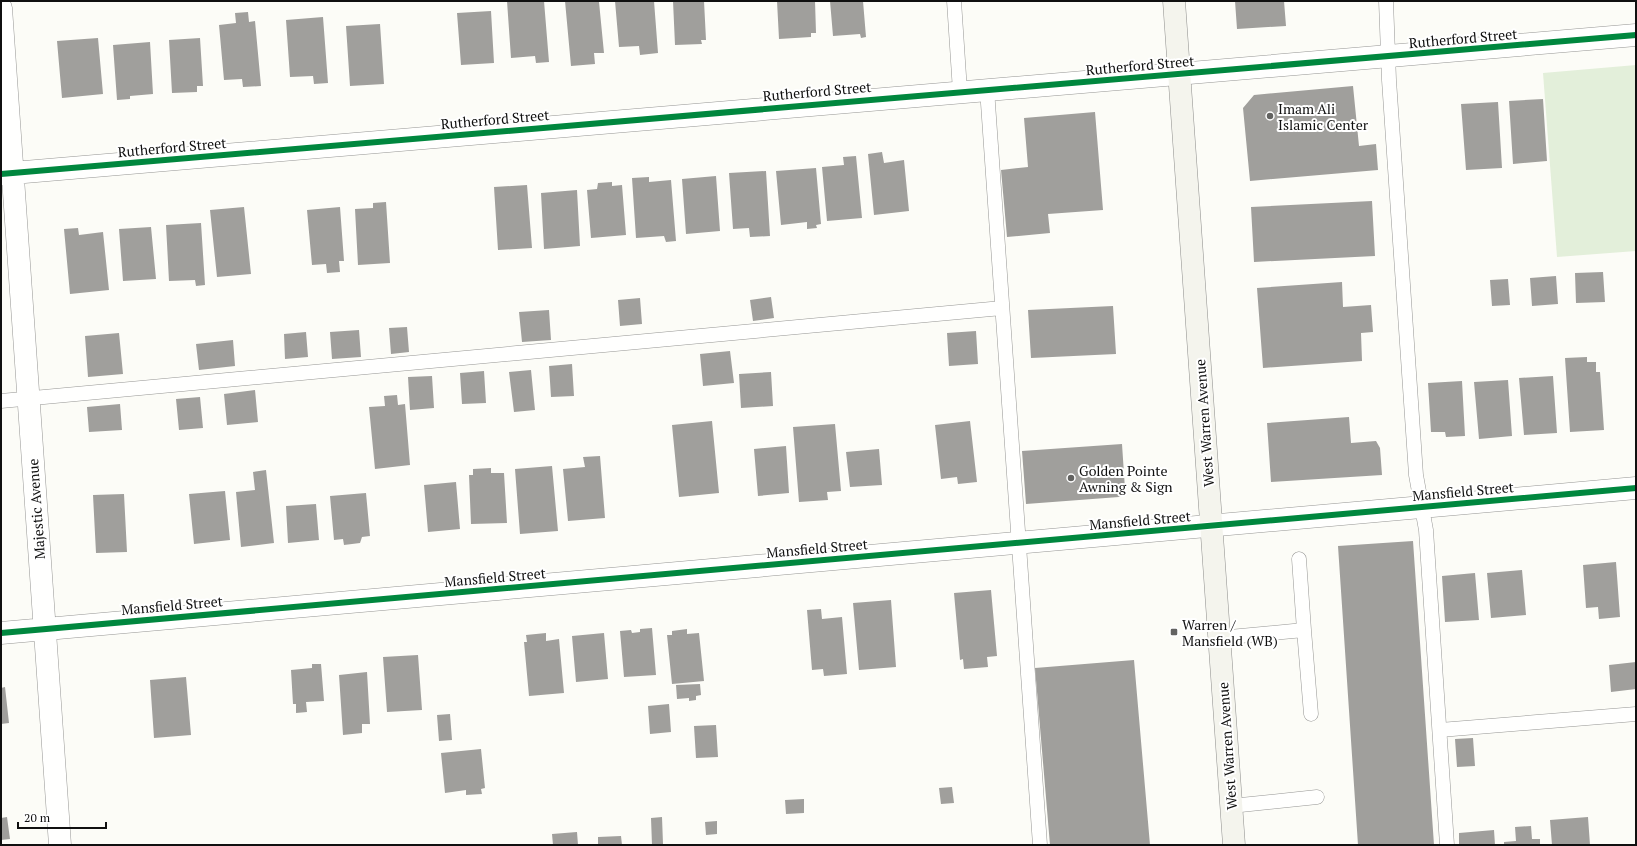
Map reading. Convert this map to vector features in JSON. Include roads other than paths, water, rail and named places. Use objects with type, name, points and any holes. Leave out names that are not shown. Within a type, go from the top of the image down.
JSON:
[{"type":"main road","name":"West Warren Avenue","points":[[1174,1],[1234,845]]},
{"type":"street","name":"Majestic Avenue","points":[[1,8],[7,173],[29,398],[60,845]]},
{"type":"street","name":"Rutherford Street","points":[[7,173],[960,91],[1636,35]]},
{"type":"street","name":"Mansfield Street","points":[[1,633],[1636,488]]},
{"type":"lane","points":[[954,1],[960,91]]},
{"type":"lane","points":[[1386,1],[1388,56],[1416,475],[1426,530],[1447,845]]},
{"type":"lane","points":[[987,89],[1040,845]]},
{"type":"lane","points":[[1,401],[1002,308]]},
{"type":"lane","points":[[1299,559],[1311,714]]},
{"type":"lane","points":[[1219,638],[1304,630]]},
{"type":"lane","points":[[1440,730],[1636,714]]},
{"type":"lane","points":[[1231,806],[1317,797]]},
{"type":"place","name":"Imam Ali Islamic Center","points":[[1270,116]]},
{"type":"place","name":"Golden Pointe Awning & Sign","points":[[1071,478]]},
{"type":"place","name":"Warren / Mansfield (WB)","points":[[1174,632]]}]
